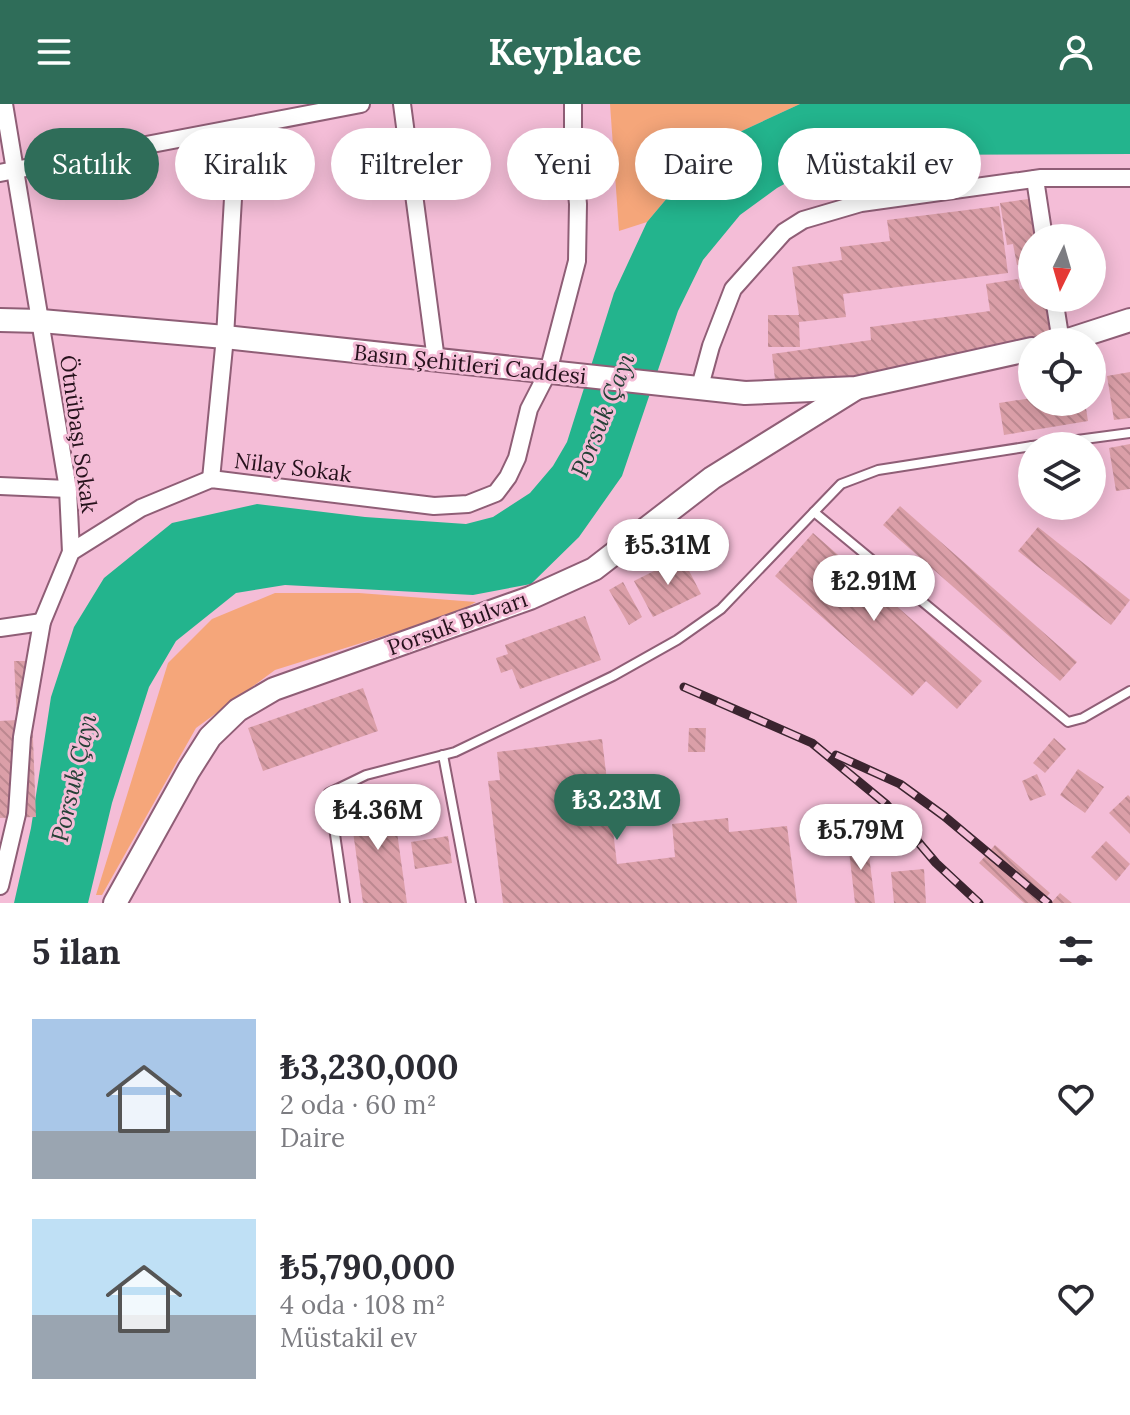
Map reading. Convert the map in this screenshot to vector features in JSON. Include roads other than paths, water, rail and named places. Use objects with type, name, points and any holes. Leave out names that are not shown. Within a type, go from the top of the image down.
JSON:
[{"type":"main road","name":"Basın Şehitleri Caddesi","points":[[0,320],[225,337],[745,393],[856,388],[1018,352]]},
{"type":"main road","points":[[1105,328],[1130,320]]},
{"type":"main road","name":"Porsuk Bulvarı","points":[[115,903],[210,737],[238,710],[274,689],[530,598],[594,569],[712,478],[856,388]]},
{"type":"street","name":"Ötnübaşı Sokak","points":[[4,104],[7,171],[41,321],[68,489],[71,552]]},
{"type":"street","points":[[240,128],[284,112],[361,104]]},
{"type":"street","points":[[402,104],[436,360]]},
{"type":"street","name":"Nilay Sokak","points":[[71,552],[141,508],[211,479],[434,506],[468,504],[496,493],[508,477],[521,447],[529,409],[548,372],[577,261],[578,204],[573,104]]},
{"type":"street","points":[[7,171],[175,140]]},
{"type":"street","points":[[699,390],[711,346],[733,289],[784,232],[803,220],[861,203],[1035,179],[1130,178]]},
{"type":"street","points":[[1035,179],[1042,224]]},
{"type":"street","points":[[211,479],[225,337],[233,200]]},
{"type":"street","points":[[0,486],[68,489]]},
{"type":"street","points":[[0,886],[8,814],[42,622],[71,552]]},
{"type":"street","points":[[0,628],[42,622]]},
{"type":"lane","points":[[1106,436],[1130,433]]},
{"type":"lane","points":[[345,903],[329,793],[366,775],[455,752],[677,640],[721,609],[841,484],[878,470],[1018,448]]},
{"type":"lane","points":[[814,512],[1068,722],[1083,718],[1130,691]]},
{"type":"lane","points":[[443,755],[471,903]]},
{"type":"water","points":[[800,104],[1130,104],[1130,154],[981,155],[981,128],[778,128],[778,187],[762,199],[762,128],[748,128]]},
{"type":"water","name":"Porsuk Çayı","points":[[665,200],[761,200],[740,215],[703,260],[678,311],[622,476],[579,537],[531,584],[473,595],[285,585],[236,593],[176,641],[149,687],[112,803],[88,903],[14,903],[31,828],[51,697],[74,627],[104,578],[172,523],[257,504],[365,517],[466,524],[493,517],[530,493],[553,466],[567,442],[614,293],[647,222]]},
{"type":"railway","points":[[684,687],[812,743],[886,804],[936,863],[979,903]]},
{"type":"railway","points":[[836,755],[900,784],[944,816],[1048,903]]}]
